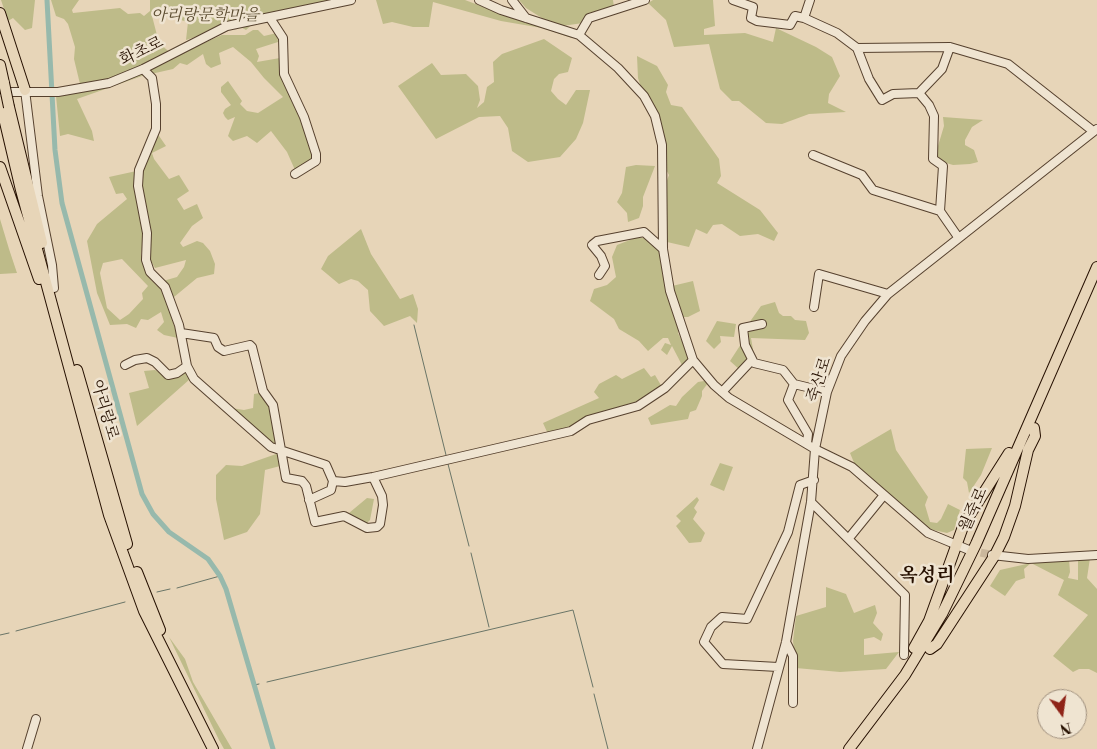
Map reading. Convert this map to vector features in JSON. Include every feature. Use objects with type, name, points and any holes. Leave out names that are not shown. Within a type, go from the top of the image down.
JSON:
[{"type":"main road","points":[[0,14],[25,90]]},
{"type":"main road","name":"아리랑로","points":[[0,65],[4,106],[109,514],[137,594],[172,672],[213,749]]},
{"type":"main road","points":[[0,167],[41,284],[51,290]]},
{"type":"main road","name":"월죽로","points":[[849,749],[905,675],[937,623],[957,584],[1024,436],[1097,267]]},
{"type":"main road","name":"월죽로","points":[[857,749],[886,713],[930,649],[964,586],[1097,282]]},
{"type":"main road","name":"아리랑로","points":[[51,290],[140,583],[178,669],[221,749]]},
{"type":"main road","points":[[930,649],[937,644],[993,555],[1015,506],[1028,450],[1035,436],[1034,428]]},
{"type":"main road","points":[[905,675],[906,662],[929,621],[957,544],[971,512],[996,476],[1017,440],[1024,436]]},
{"type":"street","name":"화초로","points":[[25,90],[58,92],[109,83],[143,69],[227,26],[351,0]]},
{"type":"street","points":[[479,0],[579,35],[630,79],[655,116],[662,145],[663,249],[670,290],[694,360],[722,392],[815,449],[852,467],[928,533],[968,550]]},
{"type":"street","points":[[579,35],[590,18],[645,0]]},
{"type":"street","points":[[734,0],[753,7],[751,18],[757,20],[790,25],[796,16],[836,33],[856,48],[869,79],[882,100],[893,94],[919,93],[942,69],[950,47]]},
{"type":"street","points":[[804,18],[810,0]]},
{"type":"street","points":[[516,1],[527,18]]},
{"type":"street","points":[[270,18],[283,38],[284,74],[304,117],[316,154],[316,161],[295,174]]},
{"type":"street","points":[[856,48],[950,47],[1008,64],[1095,130]]},
{"type":"street","points":[[143,69],[152,78],[156,104],[156,129],[139,170],[138,186],[147,233],[146,260],[150,272],[165,287],[181,333],[187,366],[194,380],[271,447],[326,466],[333,481],[331,490],[309,500]]},
{"type":"street","points":[[2,87],[25,90],[38,196],[52,265],[51,290]]},
{"type":"street","points":[[919,93],[929,105],[934,116],[933,159],[943,166],[940,210],[958,237]]},
{"type":"street","name":"죽산로","points":[[757,749],[786,642],[811,502],[815,449],[827,392],[841,356],[865,321],[888,294],[1095,130]]},
{"type":"street","points":[[813,155],[862,175],[873,190],[940,210]]},
{"type":"street","points":[[599,275],[604,266],[601,256],[592,245],[597,241],[644,232],[663,249]]},
{"type":"street","points":[[814,307],[819,274],[888,294]]},
{"type":"street","points":[[762,324],[743,328],[745,345],[754,363],[783,370],[794,384],[827,392]]},
{"type":"street","points":[[181,333],[214,338],[218,347],[224,351],[250,345],[252,347],[263,391],[273,404],[286,478],[302,481],[306,486],[314,522],[344,516],[367,528],[380,524],[383,505],[382,496],[373,477]]},
{"type":"street","points":[[125,365],[135,360],[147,358],[155,362],[168,375],[177,373],[187,366]]},
{"type":"street","points":[[333,481],[345,482],[373,477],[524,440],[571,431],[588,420],[638,406],[665,388],[694,360]]},
{"type":"street","points":[[722,392],[752,360]]},
{"type":"street","points":[[794,384],[788,400],[808,434],[807,443]]},
{"type":"street","points":[[778,667],[723,664],[704,642],[711,627],[722,617],[746,619],[788,532],[800,486],[814,480]]},
{"type":"street","points":[[849,538],[884,495]]},
{"type":"street","points":[[811,502],[905,595],[904,654]]},
{"type":"street","points":[[993,555],[1028,558],[1097,555]]},
{"type":"street","points":[[786,642],[793,656],[792,703]]},
{"type":"street","points":[[27,749],[36,719]]},
{"type":"green space","points":[[1,0],[35,0],[32,28],[25,30],[13,18],[8,21]]},
{"type":"green space","name":"아리랑문학마을","points":[[51,0],[79,0],[72,10],[73,13],[120,8],[128,14],[140,13],[144,16],[150,11],[150,0],[344,0],[258,19],[246,30],[235,24],[186,40],[188,22],[151,12],[159,43],[174,56],[222,35],[245,35],[253,30],[258,30],[264,36],[277,33],[278,42],[256,49],[259,56],[257,62],[280,58],[283,79],[303,121],[313,160],[295,170],[287,152],[271,131],[257,143],[247,136],[233,141],[228,136],[235,117],[228,120],[223,113],[231,105],[221,92],[221,87],[228,81],[242,101],[240,104],[247,111],[258,113],[283,97],[251,62],[233,47],[219,53],[221,64],[211,68],[206,64],[203,54],[187,65],[180,63],[173,69],[142,76],[77,99],[92,131],[94,141],[68,134],[60,136],[56,96],[92,90],[80,84],[74,59],[75,47],[68,24],[64,19],[56,16]]},
{"type":"green space","points":[[376,0],[465,0],[518,20],[573,36],[572,38],[542,28],[501,21],[433,2],[429,27],[413,27],[392,22],[383,24]]},
{"type":"green space","points":[[519,0],[613,0],[614,7],[589,13],[583,23],[562,26],[545,20],[526,8]]},
{"type":"green space","points":[[653,0],[713,0],[715,26],[704,29],[704,35],[745,33],[773,42],[776,28],[816,47],[832,57],[840,76],[829,94],[828,103],[846,112],[809,114],[782,124],[766,123],[739,101],[732,101],[720,89],[709,44],[674,47],[666,20],[648,3]]},
{"type":"green space","points":[[544,39],[572,58],[568,72],[559,74],[554,79],[551,91],[558,99],[566,105],[576,90],[590,90],[583,123],[576,139],[560,157],[528,162],[512,151],[508,128],[500,116],[479,117],[436,139],[398,86],[432,63],[441,75],[466,74],[478,86],[480,100],[477,108],[484,102],[487,87],[494,82],[493,62],[502,54]]},
{"type":"green space","points":[[637,56],[657,66],[668,85],[666,92],[671,105],[682,107],[719,159],[721,176],[717,183],[760,210],[778,233],[774,241],[758,234],[740,236],[722,224],[713,225],[707,234],[696,229],[689,247],[667,242],[666,183],[669,175],[659,157],[662,131],[652,122],[638,78]]},
{"type":"green space","points":[[943,117],[983,120],[972,127],[965,140],[965,145],[974,150],[978,162],[953,165],[940,161],[935,156],[944,126]]},
{"type":"green space","points":[[157,133],[166,146],[152,153],[154,159],[169,179],[179,175],[189,191],[177,199],[184,210],[197,204],[203,218],[192,226],[180,243],[183,247],[197,241],[203,243],[210,251],[215,264],[214,274],[197,278],[174,297],[163,281],[177,277],[184,267],[186,260],[155,268],[151,261],[151,242],[144,239],[141,254],[145,267],[152,281],[163,291],[178,338],[164,335],[157,330],[164,322],[161,312],[148,320],[141,319],[136,328],[127,324],[110,325],[97,293],[87,241],[97,224],[127,199],[123,193],[116,194],[109,177],[141,170]],"holes":[[[122,259],[148,286],[142,293],[143,299],[129,314],[120,320],[107,308],[100,273],[103,263]]]},
{"type":"green space","points":[[636,165],[655,166],[643,197],[643,206],[639,218],[628,222],[627,213],[617,202],[622,193],[626,167]]},
{"type":"green space","points":[[0,219],[9,249],[17,273],[0,274]]},
{"type":"green space","points":[[361,229],[371,254],[400,299],[413,294],[418,309],[417,323],[410,316],[384,326],[370,311],[368,290],[358,281],[351,279],[339,284],[321,269],[328,256]]},
{"type":"green space","points":[[635,238],[644,238],[660,249],[667,270],[662,273],[680,329],[678,333],[691,360],[683,367],[672,346],[667,355],[661,350],[665,343],[671,345],[668,338],[663,338],[648,351],[639,341],[619,329],[614,319],[590,301],[594,289],[607,285],[616,277],[612,257],[617,245]]},
{"type":"green space","points":[[693,281],[700,311],[688,317],[681,317],[672,286]]},
{"type":"green space","points":[[775,302],[779,313],[783,316],[791,316],[795,320],[806,321],[809,333],[805,340],[751,338],[755,361],[740,370],[730,361],[741,344],[747,340],[749,323],[761,306]]},
{"type":"green space","points":[[717,321],[736,324],[734,337],[720,336],[721,342],[714,349],[706,341]]},
{"type":"green space","points":[[644,368],[651,377],[655,375],[662,387],[639,402],[571,429],[548,434],[543,423],[599,398],[594,392],[599,384],[616,375],[622,379]]},
{"type":"green space","points":[[155,370],[170,378],[186,371],[190,379],[137,426],[129,393],[149,388],[144,371]]},
{"type":"green space","points":[[704,381],[708,383],[702,391],[702,396],[696,410],[690,412],[688,419],[651,425],[648,418],[670,405],[676,406],[682,397],[698,382]]},
{"type":"green space","points":[[260,393],[271,406],[276,445],[231,408],[244,410],[253,408],[254,394]]},
{"type":"green space","points":[[891,429],[896,450],[928,497],[925,505],[930,522],[937,523],[941,519],[948,504],[960,510],[954,530],[947,533],[929,529],[855,465],[850,453]]},
{"type":"green space","points":[[992,448],[981,475],[969,493],[967,482],[963,478],[966,449]]},
{"type":"green space","points":[[279,453],[280,466],[265,470],[260,514],[247,532],[224,540],[216,499],[216,475],[226,465],[242,466]]},
{"type":"green space","points":[[720,463],[733,467],[724,491],[710,485]]},
{"type":"green space","points":[[697,497],[699,500],[694,508],[697,512],[693,519],[705,533],[701,542],[689,543],[676,526],[681,521],[676,516]]},
{"type":"green space","points":[[367,498],[374,499],[370,520],[366,524],[349,513]]},
{"type":"green space","points":[[1078,558],[1090,558],[1087,578],[1097,589],[1097,673],[1089,669],[1079,669],[1073,672],[1053,656],[1088,615],[1058,595],[1064,580],[1031,563],[1069,559],[1070,572],[1068,578],[1078,580]]},
{"type":"green space","points":[[1031,563],[1024,569],[1025,578],[1016,581],[1005,596],[990,586],[1000,570]]},
{"type":"green space","points":[[826,587],[846,594],[854,613],[875,605],[877,613],[873,623],[883,634],[881,641],[874,637],[864,639],[864,655],[899,652],[886,669],[840,672],[796,668],[793,641],[796,616],[826,607]]},
{"type":"green space","points":[[169,637],[185,659],[193,682],[232,749],[224,749]]},
{"type":"waterway","points":[[47,0],[55,150],[62,203],[142,494],[153,514],[169,532],[208,559],[220,576],[226,589],[273,749]]},
{"type":"waterway","points":[[414,325],[446,455]]},
{"type":"waterway","points":[[448,464],[469,546]]},
{"type":"waterway","points":[[471,553],[489,627]]},
{"type":"waterway","points":[[177,588],[220,576]]},
{"type":"waterway","points":[[157,592],[170,589]]},
{"type":"waterway","points":[[16,631],[125,602]]},
{"type":"waterway","points":[[267,682],[573,610],[593,687]]},
{"type":"waterway","points":[[0,635],[9,633]]},
{"type":"waterway","points":[[254,685],[259,684]]},
{"type":"waterway","points":[[594,694],[608,749]]},
{"type":"tunnel","points":[[969,550],[992,555]]},
{"type":"district","name":"옥성리","points":[[927,576]]}]
